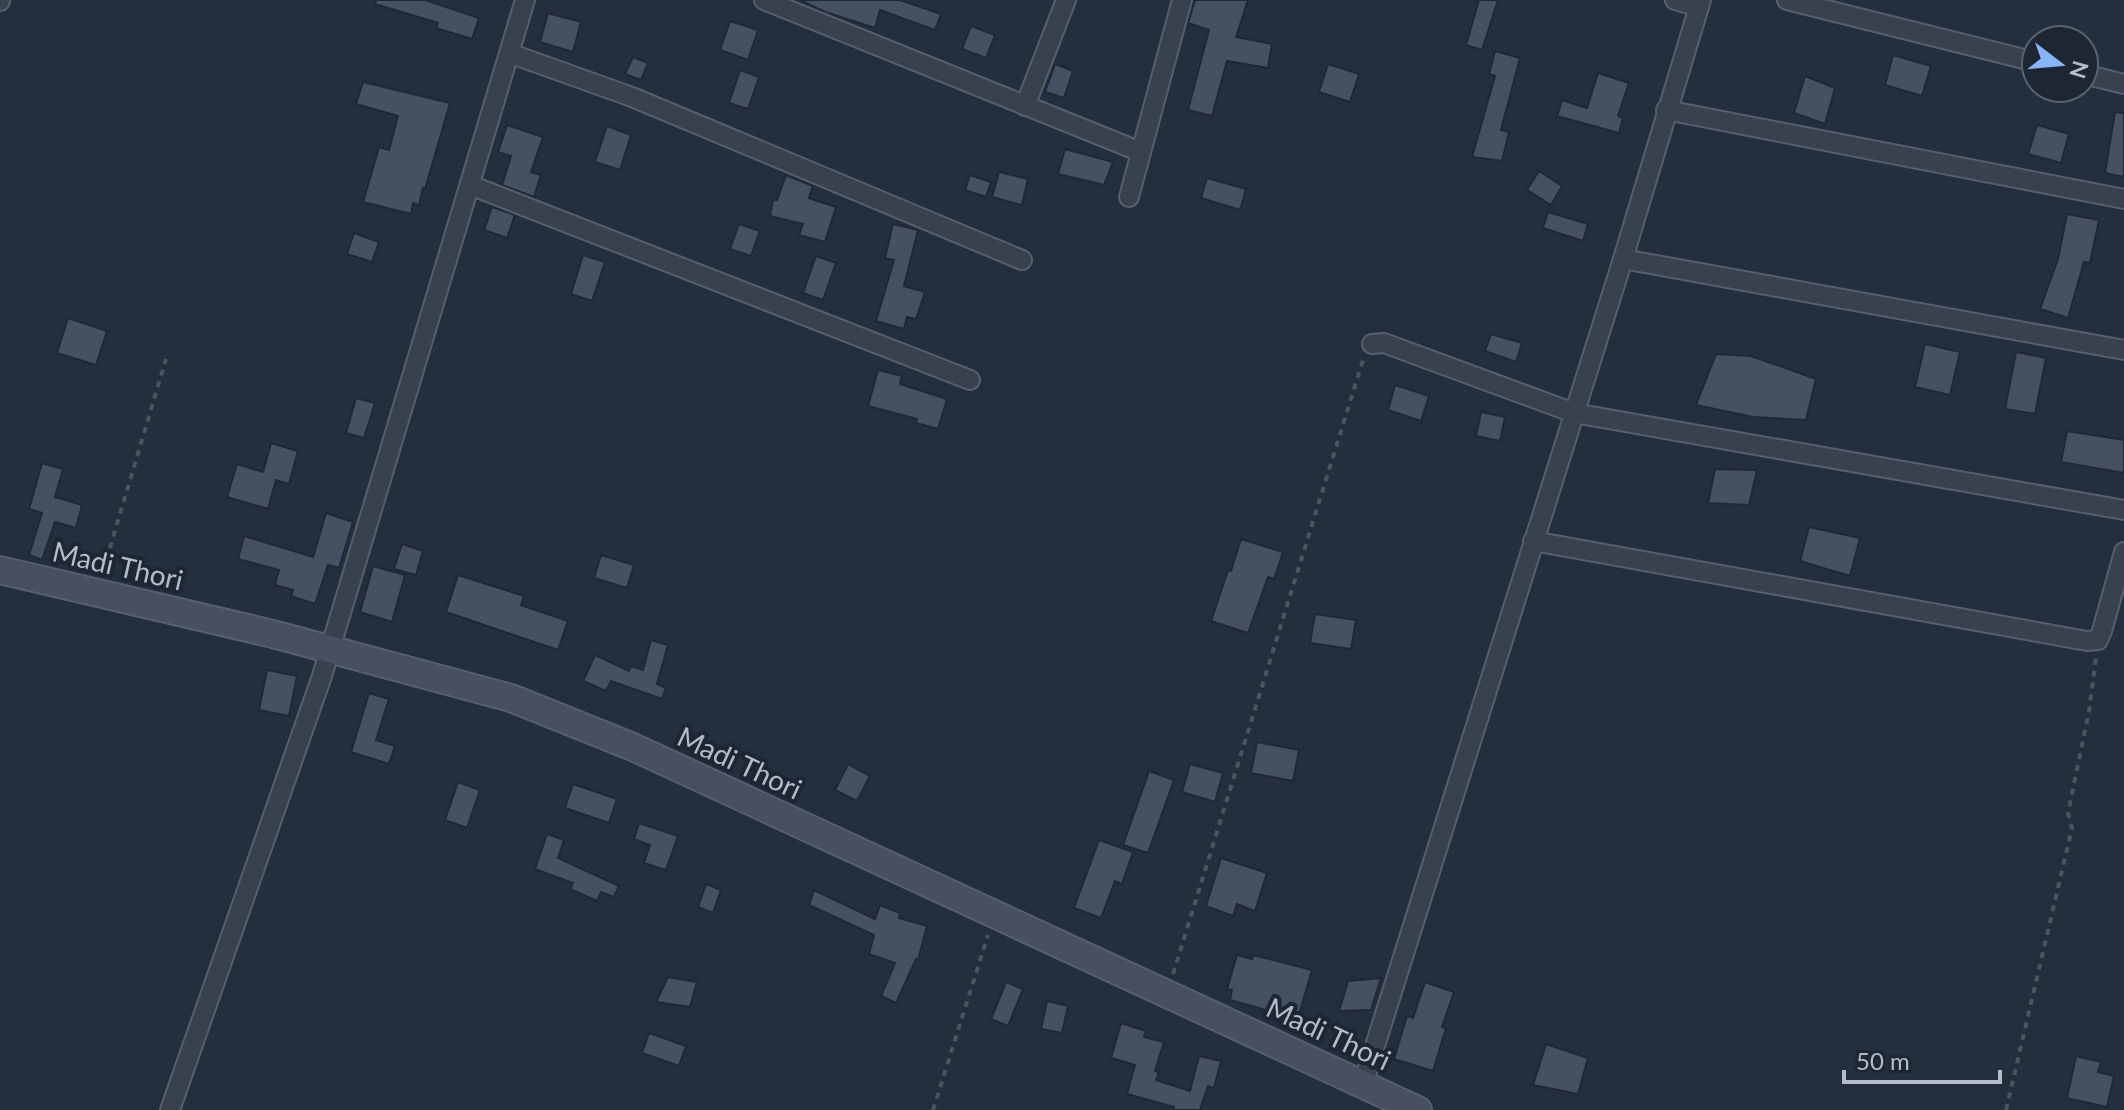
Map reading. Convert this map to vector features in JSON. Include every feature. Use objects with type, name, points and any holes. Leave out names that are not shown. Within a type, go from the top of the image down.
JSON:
[{"type":"main road","name":"Madi Thori","points":[[0,570],[330,649],[525,703],[633,747],[1418,1110]]},
{"type":"street","points":[[170,1110],[330,649],[525,0]]},
{"type":"street","points":[[764,0],[1141,152]]},
{"type":"street","points":[[1025,106],[1066,0]]},
{"type":"street","points":[[1129,197],[1182,0]]},
{"type":"street","points":[[1363,1084],[1623,259],[1700,4],[1675,0]]},
{"type":"street","points":[[1787,0],[2020,58]]},
{"type":"street","points":[[509,53],[632,97],[1022,260]]},
{"type":"street","points":[[2100,78],[2124,84]]},
{"type":"street","points":[[1666,110],[2124,199]]},
{"type":"street","points":[[470,185],[970,380]]},
{"type":"street","points":[[1623,259],[2124,350]]},
{"type":"street","points":[[1372,344],[1384,343],[1574,413],[2124,510]]},
{"type":"street","points":[[1533,541],[2087,641],[2098,640],[2124,552]]},
{"type":"path","points":[[1167,993],[1365,354],[1372,344]]},
{"type":"path","points":[[97,593],[166,359]]},
{"type":"path","points":[[2006,1110],[2072,828],[2068,813],[2089,711],[2098,640]]},
{"type":"path","points":[[933,1110],[994,914]]},
{"type":"building","points":[[376,0],[425,0],[479,18],[472,39],[436,28],[438,23],[375,4]]},
{"type":"building","points":[[800,0],[900,0],[941,14],[935,30],[880,10],[875,28],[825,12]]},
{"type":"building","points":[[1195,0],[1248,0],[1236,37],[1272,44],[1268,68],[1227,61],[1212,116],[1188,110],[1209,30],[1188,23]]},
{"type":"building","points":[[1479,0],[1498,0],[1482,50],[1466,45]]},
{"type":"building","points":[[548,13],[581,22],[573,52],[540,42]]},
{"type":"building","points":[[730,21],[758,30],[748,60],[720,50]]},
{"type":"building","points":[[971,26],[995,35],[986,58],[962,49]]},
{"type":"building","points":[[1495,51],[1520,58],[1501,130],[1509,132],[1502,161],[1472,157],[1495,76],[1489,74]]},
{"type":"building","points":[[1893,55],[1931,66],[1922,96],[1885,85]]},
{"type":"building","points":[[633,57],[648,63],[641,80],[625,74]]},
{"type":"building","points":[[1055,64],[1073,71],[1064,98],[1045,92]]},
{"type":"building","points":[[1328,64],[1359,74],[1350,102],[1319,92]]},
{"type":"building","points":[[740,70],[759,77],[748,109],[729,103]]},
{"type":"building","points":[[1598,73],[1629,83],[1618,116],[1623,118],[1619,133],[1557,116],[1562,100],[1587,108]]},
{"type":"building","points":[[1805,76],[1835,88],[1825,124],[1794,113]]},
{"type":"building","points":[[363,82],[450,103],[425,189],[419,205],[413,203],[411,214],[363,202],[379,147],[389,150],[398,116],[356,104]]},
{"type":"building","points":[[2115,112],[2124,113],[2124,177],[2105,173]]},
{"type":"building","points":[[507,125],[543,137],[531,172],[541,175],[534,197],[502,185],[511,156],[498,152]]},
{"type":"building","points":[[2037,125],[2069,134],[2061,163],[2028,154]]},
{"type":"building","points":[[607,126],[631,135],[620,170],[595,162]]},
{"type":"building","points":[[1065,149],[1113,162],[1104,185],[1058,174]]},
{"type":"building","points":[[1539,171],[1562,186],[1551,205],[1527,190]]},
{"type":"building","points":[[999,172],[1028,179],[1022,205],[992,197]]},
{"type":"building","points":[[786,175],[813,186],[809,198],[836,207],[825,242],[799,235],[803,224],[770,216],[773,200],[777,200]]},
{"type":"building","points":[[970,175],[991,182],[986,197],[965,190]]},
{"type":"building","points":[[1207,178],[1246,189],[1240,210],[1201,198]]},
{"type":"building","points":[[492,207],[515,215],[507,238],[484,230]]},
{"type":"building","points":[[1548,212],[1588,224],[1583,241],[1543,228]]},
{"type":"building","points":[[2067,214],[2099,220],[2090,263],[2084,262],[2068,318],[2040,309],[2058,259]]},
{"type":"building","points":[[739,224],[760,231],[751,256],[730,249]]},
{"type":"building","points":[[893,224],[918,230],[904,286],[925,292],[916,319],[907,317],[904,329],[876,321],[894,260],[885,258]]},
{"type":"building","points":[[354,233],[379,242],[372,262],[347,254]]},
{"type":"building","points":[[583,255],[605,262],[592,301],[571,294]]},
{"type":"building","points":[[816,256],[836,263],[823,300],[803,293]]},
{"type":"building","points":[[68,318],[107,331],[96,365],[57,353]]},
{"type":"building","points":[[1491,334],[1522,343],[1516,362],[1485,351]]},
{"type":"building","points":[[1925,344],[1960,352],[1950,395],[1915,387]]},
{"type":"building","points":[[2016,352],[2046,358],[2035,414],[2005,409]]},
{"type":"building","points":[[1716,354],[1751,356],[1816,379],[1806,420],[1753,417],[1696,405]]},
{"type":"building","points":[[878,370],[902,376],[900,384],[947,399],[938,429],[916,423],[917,419],[868,406]]},
{"type":"building","points":[[1395,385],[1429,396],[1421,421],[1388,410]]},
{"type":"building","points":[[356,398],[375,403],[364,438],[346,433]]},
{"type":"building","points":[[1481,412],[1505,417],[1500,441],[1476,436]]},
{"type":"building","points":[[2067,431],[2124,440],[2124,473],[2061,462]]},
{"type":"building","points":[[271,443],[298,451],[289,484],[276,480],[268,509],[227,497],[237,464],[263,472]]},
{"type":"building","points":[[42,463],[63,469],[55,497],[82,505],[76,528],[55,522],[42,560],[29,555],[42,513],[29,509]]},
{"type":"building","points":[[1715,469],[1757,470],[1749,505],[1708,503]]},
{"type":"building","points":[[326,513],[353,522],[339,568],[328,565],[315,604],[291,596],[293,590],[275,585],[279,570],[238,559],[244,536],[313,557]]},
{"type":"building","points":[[1809,527],[1860,538],[1850,576],[1800,561]]},
{"type":"building","points":[[1241,539],[1283,552],[1274,579],[1268,577],[1248,633],[1211,621]]},
{"type":"building","points":[[402,544],[423,551],[416,575],[394,569]]},
{"type":"building","points":[[601,555],[634,565],[627,588],[594,578]]},
{"type":"building","points":[[373,566],[405,575],[392,622],[360,612]]},
{"type":"building","points":[[458,575],[524,596],[521,605],[568,621],[558,650],[446,612]]},
{"type":"building","points":[[1315,614],[1356,620],[1351,649],[1310,643]]},
{"type":"building","points":[[651,640],[668,645],[657,684],[666,688],[662,699],[611,681],[606,691],[583,681],[595,655],[629,671],[631,666],[643,670]]},
{"type":"building","points":[[267,670],[297,676],[289,716],[259,710]]},
{"type":"building","points":[[369,693],[389,699],[376,740],[395,746],[389,764],[351,752]]},
{"type":"building","points":[[1257,742],[1299,750],[1293,781],[1251,773]]},
{"type":"building","points":[[848,764],[870,776],[857,801],[835,790]]},
{"type":"building","points":[[1190,764],[1223,773],[1215,802],[1182,792]]},
{"type":"building","points":[[1149,771],[1174,780],[1148,853],[1123,845]]},
{"type":"building","points":[[458,782],[480,790],[467,828],[445,820]]},
{"type":"building","points":[[573,784],[617,799],[609,823],[565,808]]},
{"type":"building","points":[[639,823],[678,836],[666,870],[644,863],[650,845],[634,839]]},
{"type":"building","points":[[547,834],[564,840],[558,858],[619,886],[614,897],[601,892],[597,901],[570,889],[573,883],[535,869]]},
{"type":"building","points":[[1099,840],[1133,852],[1122,884],[1115,881],[1101,918],[1074,908]]},
{"type":"building","points":[[1221,858],[1267,873],[1255,911],[1237,904],[1233,916],[1206,906]]},
{"type":"building","points":[[706,884],[721,890],[713,913],[698,907]]},
{"type":"building","points":[[814,890],[875,919],[880,905],[900,913],[899,918],[927,926],[918,960],[896,1003],[881,996],[895,963],[869,954],[874,935],[809,905]]},
{"type":"building","points":[[1237,955],[1252,959],[1253,955],[1312,970],[1296,1025],[1271,1018],[1273,1012],[1230,1000],[1232,990],[1227,989]]},
{"type":"building","points":[[668,977],[697,982],[690,1007],[656,1002]]},
{"type":"building","points":[[1381,978],[1371,1010],[1339,1011],[1348,981]]},
{"type":"building","points":[[1006,982],[1023,989],[1008,1026],[991,1019]]},
{"type":"building","points":[[1425,982],[1454,992],[1442,1027],[1446,1028],[1433,1071],[1394,1059],[1407,1016],[1413,1018]]},
{"type":"building","points":[[1047,1001],[1068,1006],[1062,1033],[1041,1029]]},
{"type":"building","points":[[1121,1023],[1146,1031],[1144,1037],[1164,1042],[1155,1071],[1159,1072],[1156,1080],[1190,1091],[1199,1056],[1221,1061],[1214,1088],[1208,1086],[1200,1110],[1173,1110],[1174,1107],[1127,1094],[1135,1065],[1111,1058]]},
{"type":"building","points":[[649,1033],[686,1046],[679,1066],[642,1053]]},
{"type":"building","points":[[1546,1044],[1588,1058],[1578,1094],[1533,1085]]},
{"type":"building","points":[[2076,1056],[2101,1062],[2098,1072],[2114,1076],[2107,1107],[2067,1098]]}]
